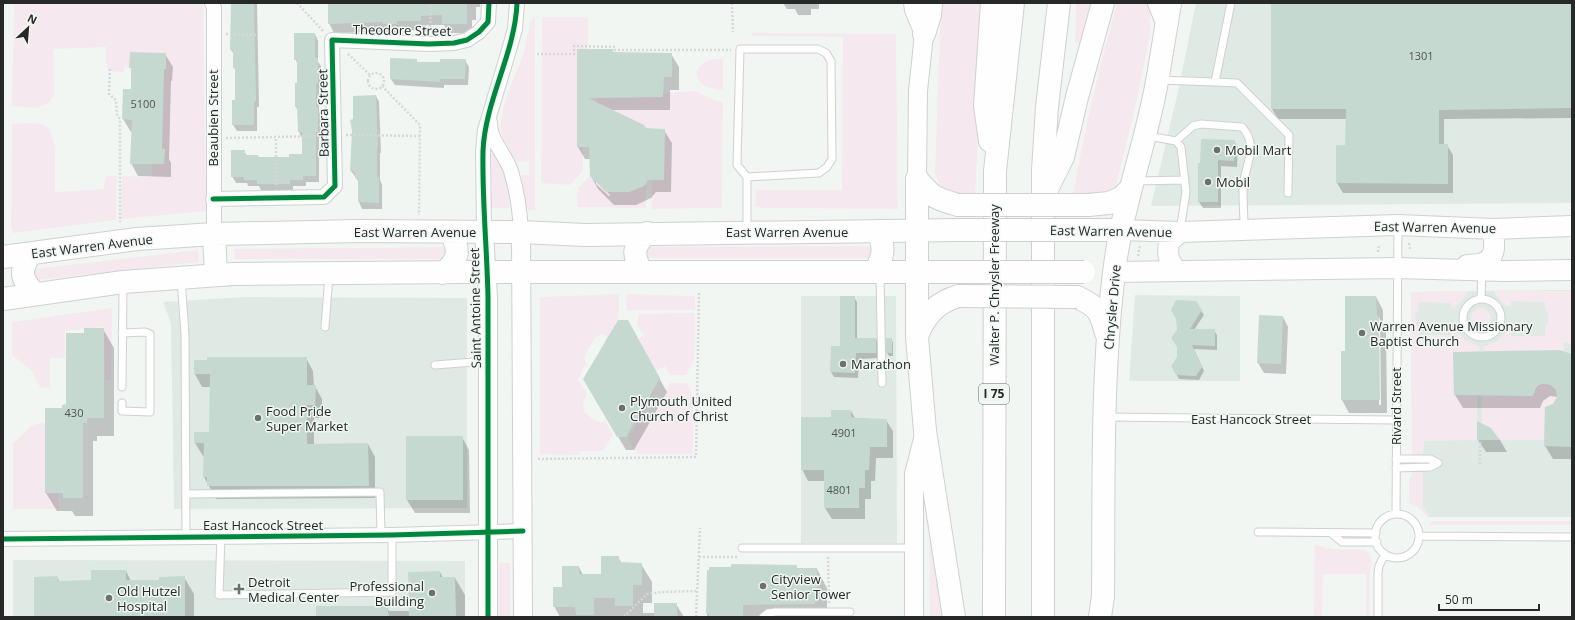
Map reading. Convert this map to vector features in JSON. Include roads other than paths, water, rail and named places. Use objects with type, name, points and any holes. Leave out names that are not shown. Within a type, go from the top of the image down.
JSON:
[{"type":"main road","points":[[924,34],[930,15],[931,3]]},
{"type":"main road","points":[[992,3],[984,106],[994,171]]},
{"type":"main road","name":"Walter P. Chrysler Freeway","points":[[994,617],[994,171],[1013,3]]},
{"type":"main road","points":[[1043,617],[1043,170],[1047,107],[1059,3]]},
{"type":"main road","points":[[1043,196],[1063,157],[1077,97],[1103,3]]},
{"type":"main road","name":"Chrysler Drive","points":[[1103,610],[1108,344],[1114,272],[1121,230],[1156,80],[1165,9]]},
{"type":"main road","points":[[917,179],[929,194],[938,199],[958,205],[1088,205],[1109,203],[1121,198],[1132,185]]},
{"type":"main road","points":[[917,179],[917,337],[925,431],[954,617]]},
{"type":"main road","name":"East Warren Avenue","points":[[3,257],[137,239],[214,234],[358,231],[522,232],[585,235],[958,230],[1121,230],[1180,232],[1398,225],[1493,229],[1572,226]]},
{"type":"main road","points":[[1425,269],[1484,263],[1492,256],[1495,247],[1493,229]]},
{"type":"main road","points":[[877,272],[884,252],[883,242],[878,231]]},
{"type":"main road","points":[[443,273],[455,262],[457,252],[456,243],[450,232]]},
{"type":"main road","points":[[1177,271],[1170,263],[1167,254],[1169,242],[1180,232]]},
{"type":"main road","points":[[641,272],[636,262],[635,251],[638,241],[647,233]]},
{"type":"main road","points":[[214,234],[216,275]]},
{"type":"main road","points":[[30,254],[24,266],[23,277],[26,285],[35,294]]},
{"type":"main road","points":[[3,299],[123,282],[216,275],[522,272],[1114,272],[1397,268],[1572,270]]},
{"type":"main road","points":[[917,337],[921,325],[937,305],[946,299],[959,296],[1077,297],[1094,305],[1102,317],[1108,344]]},
{"type":"street","name":"Beaubien Street","points":[[212,3],[214,8],[214,234]]},
{"type":"street","name":"Theodore Street","points":[[332,40],[430,44],[454,43],[467,40],[479,32],[488,22],[489,3]]},
{"type":"street","name":"Saint Antoine Street","points":[[488,617],[488,361],[483,151],[485,130],[491,105],[509,50],[514,28],[517,3]]},
{"type":"street","points":[[913,3],[914,10],[924,34],[918,92],[917,179]]},
{"type":"street","name":"Barbara Street","points":[[213,200],[324,196],[335,186],[332,40]]},
{"type":"street","name":"Saint Antoine Street","points":[[491,105],[491,132],[510,170],[518,198],[522,232],[523,617]]},
{"type":"street","points":[[914,617],[914,474],[925,431]]},
{"type":"street","name":"East Hancock Street","points":[[3,539],[386,535],[523,531]]},
{"type":"lane","points":[[1215,82],[1230,3]]},
{"type":"lane","points":[[747,177],[819,173],[827,168],[832,159],[832,105],[831,61],[826,53],[818,49],[740,49],[737,165],[747,177],[747,232]]},
{"type":"lane","points":[[1156,80],[1237,83],[1289,135],[1288,193]]},
{"type":"lane","points":[[1176,141],[1194,126],[1202,124],[1242,127],[1248,133],[1251,141],[1248,166],[1243,187],[1244,230]]},
{"type":"lane","points":[[1144,135],[1176,141],[1181,147],[1186,192],[1180,232]]},
{"type":"lane","points":[[1132,185],[1185,180]]},
{"type":"lane","name":"Rivard Street","points":[[1396,514],[1398,225]]},
{"type":"lane","points":[[1482,270],[1482,299]]},
{"type":"lane","points":[[877,272],[882,383]]},
{"type":"lane","points":[[325,327],[330,274]]},
{"type":"lane","points":[[180,278],[184,334],[186,537]]},
{"type":"lane","points":[[122,387],[123,282]]},
{"type":"lane","points":[[1482,299],[1493,302],[1497,307],[1501,318],[1500,324],[1492,334],[1481,337],[1475,336],[1469,332],[1463,321],[1465,308],[1470,303],[1482,299]]},
{"type":"lane","points":[[122,333],[145,332],[150,334],[150,412],[122,411],[122,403]]},
{"type":"lane","points":[[435,365],[488,361]]},
{"type":"lane","name":"East Hancock Street","points":[[1106,417],[1396,420]]},
{"type":"lane","points":[[1396,459],[1430,458],[1438,463],[1430,467],[1396,468]]},
{"type":"lane","points":[[186,494],[380,492],[392,592],[219,595],[221,536]]},
{"type":"lane","points":[[1396,514],[1409,518],[1418,529],[1419,536],[1415,548],[1405,556],[1398,558],[1385,554],[1376,542],[1376,533],[1379,524],[1383,519],[1396,514]]},
{"type":"lane","points":[[1258,532],[1376,533]]},
{"type":"lane","points":[[1331,533],[1342,542],[1376,542]]},
{"type":"lane","points":[[1419,536],[1572,537]]},
{"type":"lane","points":[[742,548],[915,548]]},
{"type":"lane","points":[[1378,617],[1378,573],[1379,566],[1385,554]]},
{"type":"lane","points":[[762,617],[776,612],[850,612]]},
{"type":"place","name":"Mobil Mart","points":[[1217,150]]},
{"type":"place","name":"Mobil","points":[[1208,182]]},
{"type":"place","name":"Warren Avenue Missionary Baptist Church","points":[[1362,333]]},
{"type":"place","name":"Marathon","points":[[843,364]]},
{"type":"place","name":"Plymouth United Church of Christ","points":[[622,408]]},
{"type":"place","name":"Food Pride Super Market","points":[[258,418]]},
{"type":"place","name":"Cityview Senior Tower","points":[[763,586]]},
{"type":"place","name":"Detroit Medical Center","points":[[239,589]]},
{"type":"place","name":"Professional Building","points":[[432,593]]},
{"type":"place","name":"Old Hutzel Hospital","points":[[109,598]]}]
